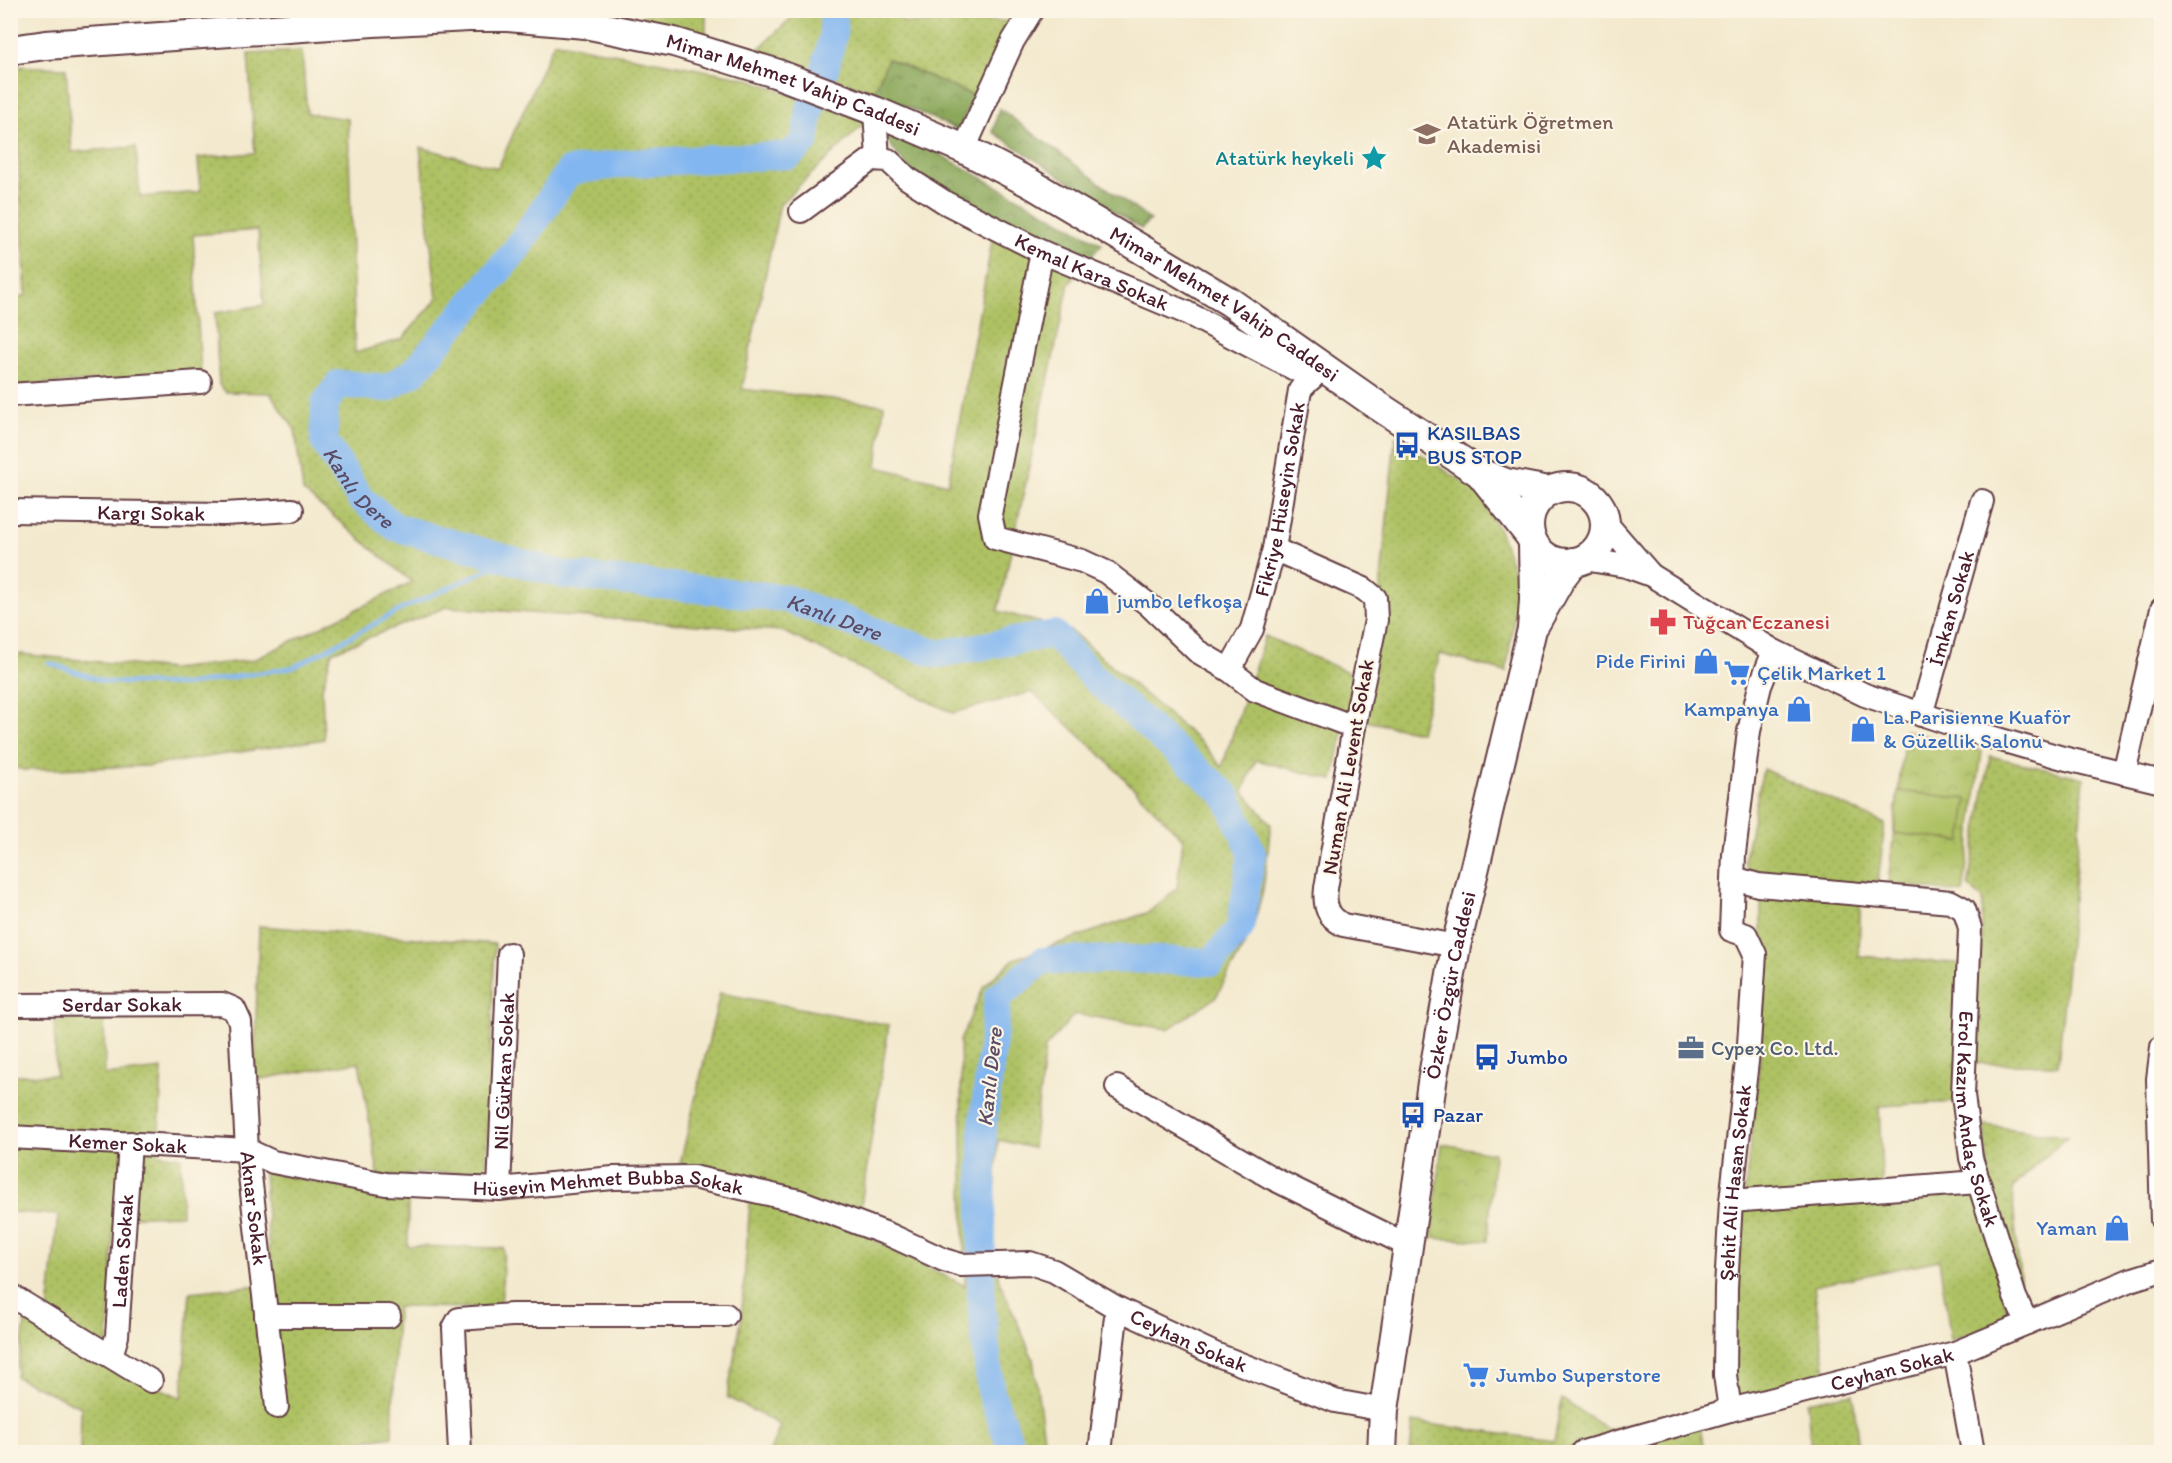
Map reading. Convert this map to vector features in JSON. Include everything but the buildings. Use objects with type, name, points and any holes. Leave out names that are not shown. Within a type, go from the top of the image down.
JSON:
[{"type":"main road","name":"Mimar Mehmet Vahip Caddesi","points":[[10,50],[46,45],[350,23],[509,14],[585,24],[674,42],[775,73],[862,106],[964,149],[1030,183],[1230,302],[1317,372],[1480,473],[1506,483],[1549,491]]},
{"type":"main road","name":"Mimar Mehmet Vahip Caddesi","points":[[1480,473],[1532,540]]},
{"type":"main road","points":[[1573,488],[1586,492],[1596,501],[1602,512],[1604,532],[1600,543],[1593,552],[1579,561],[1562,563],[1550,559],[1540,553],[1532,540],[1529,523],[1532,510],[1539,499],[1549,491],[1573,488]]},
{"type":"main road","name":"Özker Özgür Caddesi","points":[[1382,1452],[1384,1410],[1433,1076],[1456,946],[1532,629],[1534,600],[1532,540]]},
{"type":"main road","name":"Özker Özgür Caddesi","points":[[1532,629],[1561,578],[1579,561]]},
{"type":"street","points":[[964,149],[981,116],[1013,41],[1032,10]]},
{"type":"street","points":[[801,212],[872,159],[878,159],[862,106]]},
{"type":"street","name":"Kemal Kara Sokak","points":[[878,159],[888,160],[907,178],[946,202],[1042,252],[1187,313],[1317,372]]},
{"type":"street","points":[[1042,252],[990,514],[995,538],[1082,561],[1106,572],[1149,605],[1197,651],[1229,670],[1255,690],[1354,727]]},
{"type":"street","name":"Fikriye Hüseyin Sokak","points":[[1229,670],[1252,629],[1274,549],[1300,390],[1317,372]]},
{"type":"street","points":[[10,394],[200,382]]},
{"type":"street","name":"İmkan Sokak","points":[[1921,715],[1982,501]]},
{"type":"street","name":"Kargı Sokak","points":[[10,511],[224,514],[292,510]]},
{"type":"street","points":[[1604,521],[1651,575]]},
{"type":"street","name":"Numan Ali Levent Sokak","points":[[1274,549],[1364,589],[1375,598],[1376,620],[1354,727],[1326,888],[1327,911],[1334,920],[1343,925],[1456,946]]},
{"type":"street","points":[[1579,561],[1626,566],[1651,575],[1774,651],[1865,695],[2006,742],[2162,782]]},
{"type":"street","points":[[2124,773],[2162,609]]},
{"type":"street","name":"Şehit Ali Hasan Sokak","points":[[1730,1410],[1725,1375],[1726,1288],[1731,1201],[1749,1044],[1755,954],[1746,935],[1731,930],[1734,854],[1749,731],[1760,686],[1774,651]]},
{"type":"street","name":"Erol Kazım Andaç Sokak","points":[[1734,878],[1758,885],[1951,902],[1964,909],[1970,927],[1963,1095],[1971,1158],[2015,1297],[2026,1323]]},
{"type":"street","name":"Nil Gürkan Sokak","points":[[499,1189],[508,954]]},
{"type":"street","name":"Serdar Sokak","points":[[10,1005],[222,1004],[234,1009]]},
{"type":"street","name":"Aknar Sokak","points":[[234,1009],[240,1022],[248,1150],[277,1407]]},
{"type":"street","points":[[2162,1047],[2158,1079],[2162,1220]]},
{"type":"street","points":[[1117,1087],[1270,1177],[1409,1246]]},
{"type":"street","name":"Kemer Sokak","points":[[10,1137],[248,1150]]},
{"type":"street","name":"Laden Sokak","points":[[111,1356],[117,1336],[130,1143]]},
{"type":"street","name":"Hüseyin Mehmet Bubba Sokak","points":[[248,1150],[273,1162],[386,1184],[499,1189],[613,1178],[693,1177],[800,1201],[890,1235],[944,1260],[961,1264]]},
{"type":"street","points":[[1731,1201],[1978,1182]]},
{"type":"street","name":"Ceyhan Sokak","points":[[961,1264],[1030,1263],[1054,1271],[1117,1308],[1215,1353],[1335,1401],[1384,1410]]},
{"type":"street","name":"Ceyhan Sokak","points":[[1583,1452],[1730,1410],[1955,1353],[2130,1280],[2162,1270]]},
{"type":"street","points":[[10,1295],[151,1381]]},
{"type":"street","points":[[1100,1452],[1117,1308]]},
{"type":"street","points":[[460,1452],[454,1328],[459,1319],[512,1315],[726,1315]]},
{"type":"street","points":[[266,1316],[388,1316]]},
{"type":"street","points":[[1955,1353],[1973,1452]]},
{"type":"green space","points":[[644,11],[706,11],[706,37],[644,18]]},
{"type":"green space","points":[[799,11],[897,11],[904,23],[1009,21],[1015,11],[1024,11],[974,96],[888,59],[874,92],[754,53]]},
{"type":"green space","points":[[554,42],[746,78],[867,121],[780,204],[742,389],[884,405],[877,467],[948,484],[996,219],[1087,261],[1069,284],[998,611],[1071,631],[1204,745],[1222,767],[1265,636],[1371,682],[1395,437],[1479,493],[1499,530],[1519,585],[1506,672],[1440,654],[1420,732],[1346,717],[1333,780],[1256,760],[1243,791],[1271,824],[1263,890],[1252,931],[1216,997],[1168,1029],[1075,1014],[1045,1048],[1033,1148],[998,1140],[992,1247],[999,1279],[1033,1359],[1046,1452],[770,1452],[780,1425],[727,1397],[741,1321],[752,1176],[680,1164],[720,993],[889,1025],[857,1231],[965,1286],[960,1041],[984,986],[1014,959],[1149,912],[1177,888],[1183,839],[1103,757],[1032,692],[953,713],[782,631],[447,607],[332,652],[322,689],[324,739],[149,766],[23,770],[11,766],[11,653],[171,669],[253,660],[412,582],[303,491],[295,430],[270,393],[226,392],[219,385],[215,313],[264,305],[258,230],[193,235],[201,374],[11,386],[11,300],[26,295],[13,66],[66,68],[72,152],[136,147],[140,197],[200,192],[198,158],[255,153],[248,54],[302,51],[307,113],[348,119],[355,353],[402,339],[437,299],[420,147],[498,168]]},
{"type":"green space","points":[[888,59],[974,96],[958,130],[874,92]]},
{"type":"green space","points":[[999,108],[1150,220],[1141,229],[993,132]]},
{"type":"green space","points":[[892,128],[1102,244],[1087,261],[996,219],[909,170],[882,134]]},
{"type":"green space","points":[[1905,730],[1982,751],[1963,893],[1888,884]]},
{"type":"green space","points":[[1990,756],[2084,778],[2058,1065],[1955,1063],[1958,1102],[1879,1106],[1883,1199],[1989,1186],[1984,1125],[2068,1137],[2012,1189],[2020,1281],[2003,1291],[2009,1320],[1951,1340],[1939,1260],[1814,1286],[1826,1373],[1721,1405],[1761,1047],[1761,904],[1744,861],[1763,769],[1885,824],[1878,883],[1861,881],[1859,956],[1980,965],[1983,899],[1968,886]]},
{"type":"green space","points":[[1898,791],[1967,799],[1962,841],[1894,833]]},
{"type":"green space","points":[[259,926],[495,944],[486,1171],[408,1174],[408,1246],[504,1248],[501,1308],[397,1307],[392,1436],[290,1452],[80,1452],[81,1407],[16,1377],[26,1319],[46,1331],[58,1215],[11,1212],[10,1075],[56,1075],[54,1021],[104,1016],[105,1075],[162,1069],[158,1154],[181,1157],[182,1215],[114,1217],[107,1365],[182,1398],[190,1292],[271,1284],[264,1171],[382,1196],[359,1062],[254,1080]]},
{"type":"green space","points":[[1442,1144],[1494,1153],[1488,1241],[1431,1238]]},
{"type":"green space","points":[[1853,1393],[1859,1452],[1811,1452],[1807,1402]]},
{"type":"green space","points":[[1562,1399],[1607,1429],[1698,1412],[1704,1452],[1410,1452],[1413,1422],[1554,1441]]},
{"type":"waterway","name":"Kanlı Dere","points":[[834,10],[833,36],[825,69],[810,109],[805,141],[790,155],[631,163],[569,171],[515,251],[414,372],[387,388],[339,384],[325,403],[324,441],[360,498],[395,527],[565,575],[784,598],[937,654],[1054,634],[1093,677],[1226,795],[1252,853],[1240,928],[1212,962],[1126,959],[1042,961],[998,997],[983,1126],[981,1302],[991,1393],[1013,1452]]},
{"type":"waterway","points":[[49,663],[106,682],[186,685],[294,667],[404,608],[511,559]]},
{"type":"place","name":"Atatürk Öğretmen Akademisi","points":[[1427,134]]},
{"type":"place","name":"Atatürk heykeli","points":[[1374,158]]},
{"type":"place","name":"KASILBAS BUS STOP","points":[[1407,445]]},
{"type":"place","name":"jumbo lefkoşa","points":[[1097,601]]},
{"type":"place","name":"Tuğcan Eczanesi","points":[[1663,622]]},
{"type":"place","name":"Pide Firini","points":[[1706,661]]},
{"type":"place","name":"Çelik Market 1","points":[[1737,673]]},
{"type":"place","name":"Kampanya","points":[[1799,709]]},
{"type":"place","name":"La Parisienne Kuaför & Güzellik Salonu","points":[[1863,729]]},
{"type":"place","name":"Cypex Co. Ltd.","points":[[1691,1048]]},
{"type":"place","name":"Jumbo","points":[[1487,1057]]},
{"type":"place","name":"Pazar","points":[[1413,1115]]},
{"type":"place","name":"Yaman","points":[[2117,1228]]},
{"type":"place","name":"Jumbo Superstore","points":[[1476,1375]]}]
